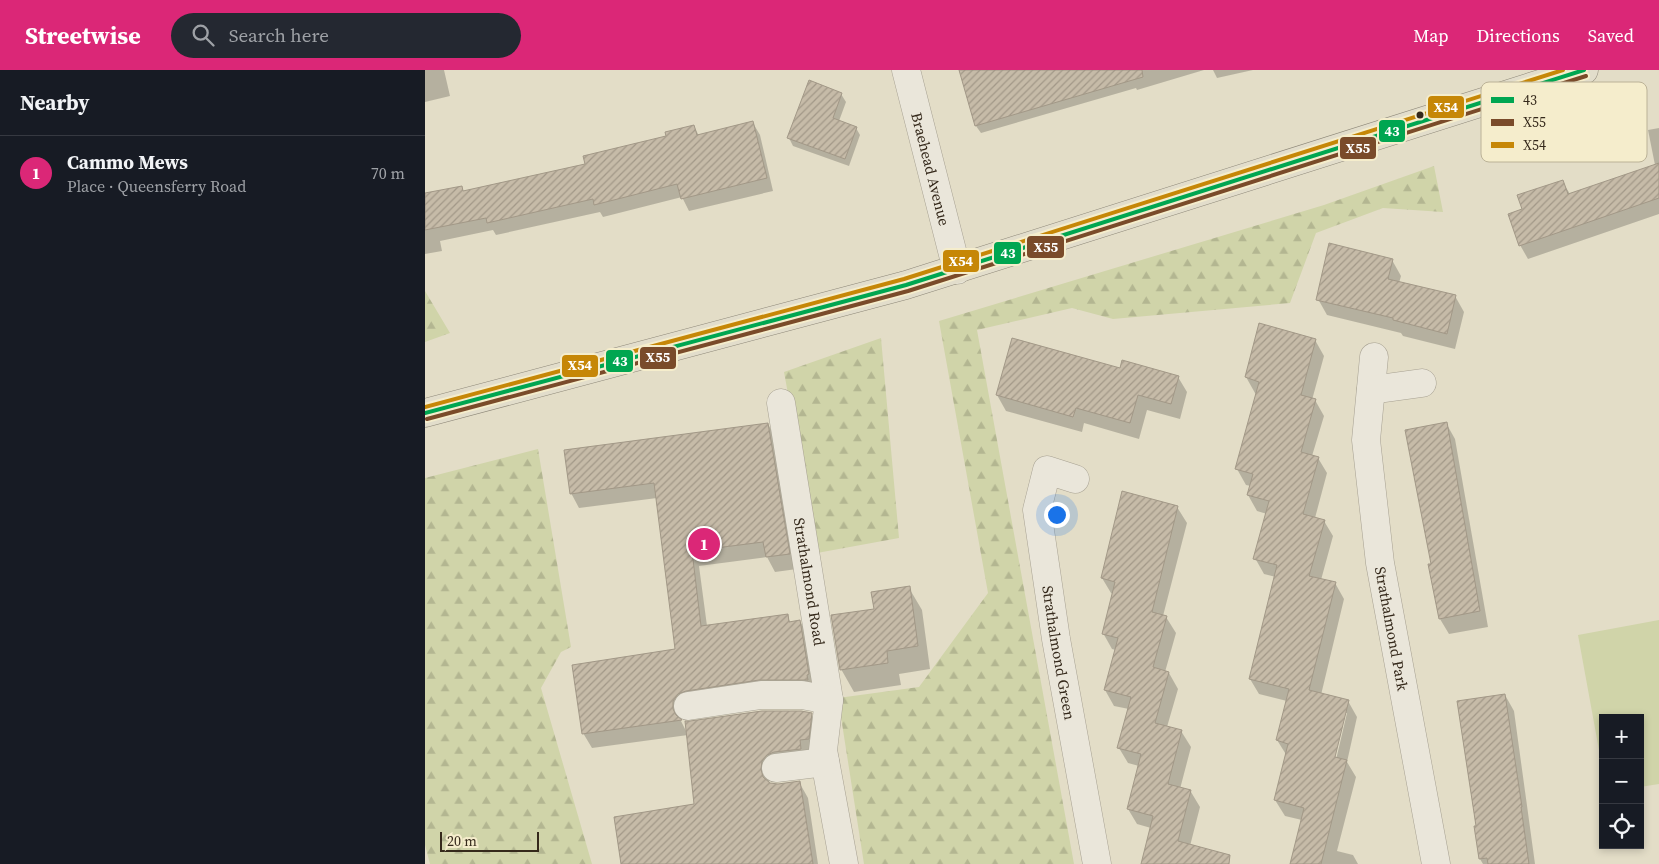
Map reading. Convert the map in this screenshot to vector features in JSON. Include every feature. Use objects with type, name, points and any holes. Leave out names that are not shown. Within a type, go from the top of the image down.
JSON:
[{"type":"main road","points":[[1545,82],[1583,70]]},
{"type":"main road","points":[[429,412],[957,270],[1481,103]]},
{"type":"street","name":"Braehead Avenue","points":[[906,70],[957,270]]},
{"type":"street","name":"Strathalmond Park","points":[[1375,357],[1366,440],[1380,563],[1436,864]]},
{"type":"street","points":[[1371,390],[1422,383]]},
{"type":"street","name":"Strathalmond Road","points":[[781,403],[829,700],[823,750],[843,864]]},
{"type":"street","name":"Strathalmond Green","points":[[1075,479],[1047,470],[1037,510],[1056,639],[1097,864]]},
{"type":"street","points":[[688,706],[761,695],[802,695],[829,700]]},
{"type":"street","points":[[776,768],[825,762]]},
{"type":"green space","points":[[1434,166],[1443,212],[1383,208],[1316,233],[1290,303],[1113,319],[1072,308],[977,330],[1074,864],[864,864],[838,698],[919,687],[988,593],[939,321],[1324,205]]},
{"type":"green space","points":[[425,291],[450,333],[425,342]]},
{"type":"green space","points":[[881,338],[899,538],[817,553],[784,372]]},
{"type":"green space","points":[[538,449],[571,647],[561,652],[541,688],[592,864],[430,864],[425,845],[425,478]]},
{"type":"green space","points":[[1659,620],[1659,784],[1644,786],[1644,714],[1599,714],[1599,750],[1578,635]]},
{"type":"building","points":[[959,70],[1142,70],[1143,77],[975,126]]},
{"type":"building","points":[[809,80],[842,93],[833,118],[857,127],[845,159],[787,138]]},
{"type":"building","points":[[753,121],[767,178],[681,199],[677,184],[594,205],[593,199],[487,223],[486,218],[425,230],[425,193],[462,186],[463,191],[585,164],[583,156],[666,136],[665,132],[694,125],[697,135]]},
{"type":"building","points":[[1659,163],[1659,198],[1519,246],[1508,214],[1522,209],[1517,195],[1563,180],[1568,194]]},
{"type":"building","points":[[1329,243],[1393,259],[1388,279],[1456,295],[1447,334],[1393,320],[1393,318],[1316,300]]},
{"type":"building","points":[[1259,323],[1316,339],[1301,395],[1316,399],[1301,452],[1319,457],[1303,514],[1325,520],[1309,576],[1336,582],[1309,690],[1349,700],[1335,757],[1347,760],[1321,864],[1290,864],[1304,808],[1274,800],[1288,744],[1276,740],[1289,689],[1249,679],[1277,565],[1253,559],[1269,501],[1247,495],[1253,474],[1235,469],[1259,382],[1245,377]]},
{"type":"building","points":[[1012,338],[1120,368],[1122,360],[1179,376],[1171,404],[1138,395],[1130,423],[1076,408],[1073,417],[996,395]]},
{"type":"building","points":[[1447,422],[1480,611],[1439,619],[1428,564],[1431,564],[1405,430]]},
{"type":"building","points":[[768,423],[790,554],[766,557],[763,542],[692,551],[701,626],[788,614],[789,622],[800,620],[809,674],[807,675],[808,680],[759,680],[686,691],[678,694],[673,701],[673,709],[682,720],[582,734],[572,665],[675,649],[654,483],[570,494],[564,450]]},
{"type":"building","points":[[1122,491],[1178,506],[1152,612],[1167,616],[1153,667],[1169,672],[1155,723],[1182,730],[1168,784],[1191,790],[1178,841],[1230,855],[1229,864],[1141,864],[1153,816],[1127,809],[1141,754],[1117,748],[1131,697],[1104,690],[1118,638],[1102,634],[1115,582],[1101,578]]},
{"type":"building","points":[[910,586],[918,646],[887,651],[888,663],[840,670],[831,615],[874,609],[871,592]]},
{"type":"building","points":[[1505,694],[1529,864],[1488,864],[1487,858],[1479,859],[1474,826],[1476,826],[1457,701]]},
{"type":"building","points":[[762,711],[801,711],[812,713],[809,739],[800,740],[801,749],[774,752],[767,755],[762,761],[761,769],[763,777],[770,783],[778,784],[800,781],[813,864],[621,864],[614,817],[694,804],[685,721]]},
{"type":"transit line","name":"X54","points":[[1525,82],[1563,70]]},
{"type":"transit line","name":"43","points":[[1546,82],[1584,70]]},
{"type":"transit line","name":"X55","points":[[1567,82],[1586,76]]},
{"type":"transit line","name":"X54","points":[[425,407],[904,279],[1481,96]]},
{"type":"transit line","name":"43","points":[[425,413],[906,285],[1481,103]]},
{"type":"transit line","name":"X55","points":[[427,419],[908,291],[1481,109]]},
{"type":"place","name":"Cammo Mews","points":[[704,544]]}]
